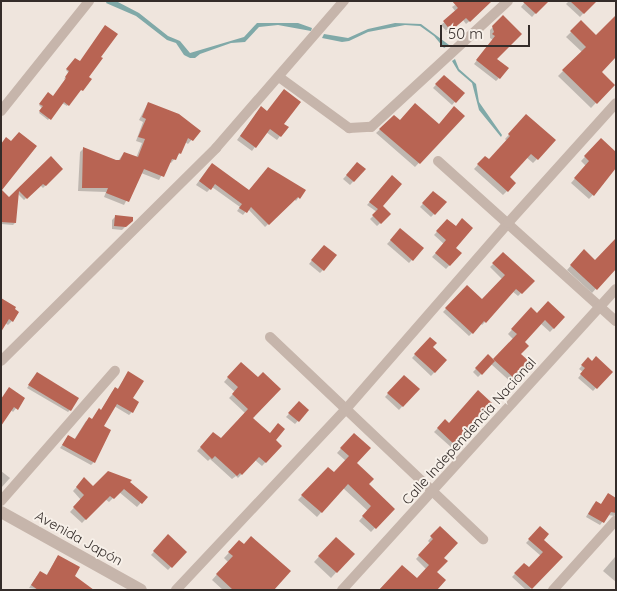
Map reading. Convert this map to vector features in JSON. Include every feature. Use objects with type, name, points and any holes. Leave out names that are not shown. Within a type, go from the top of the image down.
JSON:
[{"type":"street","points":[[1,111],[90,1]]},
{"type":"street","points":[[1,361],[216,148],[344,1]]},
{"type":"street","points":[[279,77],[349,128],[372,127],[508,1]]},
{"type":"street","points":[[176,590],[346,409],[508,223],[616,103]]},
{"type":"street","points":[[438,161],[616,321]]},
{"type":"street","name":"Calle Independencia Nacional","points":[[342,590],[616,289]]},
{"type":"street","points":[[270,337],[483,539]]},
{"type":"street","points":[[1,501],[115,371]]},
{"type":"street","name":"Avenida Japón","points":[[1,512],[141,590]]},
{"type":"street","points":[[553,590],[616,520]]},
{"type":"water","points":[[107,1],[116,1],[139,13],[168,36],[180,41],[190,53],[244,37],[257,23],[298,23],[312,28],[311,31],[278,25],[259,27],[245,42],[231,43],[200,54],[195,58],[190,58],[184,55],[176,43],[167,40],[136,16],[106,3]]},
{"type":"water","points":[[395,23],[421,24],[449,45],[444,48],[434,36],[420,26],[405,25],[368,32],[349,41],[342,42],[322,38],[324,34],[348,38],[368,29]]},
{"type":"water","points":[[455,59],[459,69],[476,84],[479,102],[502,135],[501,137],[479,110],[472,83],[458,71],[452,61]]},
{"type":"building","points":[[452,1],[492,1],[470,22],[466,18],[451,31],[443,21],[458,8]]},
{"type":"building","points":[[522,1],[549,1],[536,14]]},
{"type":"building","points":[[570,1],[597,1],[584,14]]},
{"type":"building","points":[[503,15],[522,34],[497,59],[509,68],[500,79],[476,60],[495,36],[492,34],[494,32],[492,26]]},
{"type":"building","points":[[616,15],[616,57],[602,72],[615,85],[597,104],[562,70],[586,47],[570,31],[581,20],[596,35]]},
{"type":"building","points":[[105,25],[118,34],[101,57],[103,58],[89,77],[92,79],[83,91],[81,90],[69,106],[64,102],[51,120],[39,111],[43,106],[39,104],[48,92],[53,96],[66,78],[69,71],[66,69],[75,58],[80,61]]},
{"type":"building","points":[[444,75],[465,93],[456,103],[435,84]]},
{"type":"building","points":[[284,89],[301,102],[284,124],[289,127],[281,137],[270,129],[256,148],[240,136],[261,106],[267,111]]},
{"type":"building","points":[[148,102],[179,114],[201,131],[193,141],[188,138],[181,154],[179,153],[176,160],[172,159],[164,177],[144,169],[129,202],[106,193],[108,188],[82,188],[83,147],[116,160],[120,160],[124,152],[138,157],[145,139],[138,137],[146,119],[142,117]]},
{"type":"building","points":[[415,103],[439,124],[454,106],[465,116],[420,164],[379,129],[394,115],[400,120]]},
{"type":"building","points":[[526,114],[556,140],[538,160],[531,154],[510,177],[516,183],[508,192],[477,164],[485,156],[489,159],[510,136],[508,134]]},
{"type":"building","points":[[19,132],[37,146],[2,190],[9,197],[51,156],[63,169],[46,186],[43,184],[27,199],[19,191],[16,223],[1,222],[1,144],[6,137],[11,141]]},
{"type":"building","points":[[601,138],[616,152],[616,168],[594,196],[574,178],[589,161],[584,156]]},
{"type":"building","points":[[357,162],[366,169],[354,182],[346,175]]},
{"type":"building","points":[[212,163],[249,190],[268,167],[306,190],[300,199],[298,197],[269,225],[251,207],[247,213],[239,208],[242,204],[215,184],[211,190],[199,181]]},
{"type":"building","points":[[392,175],[402,184],[383,206],[391,214],[381,224],[372,215],[378,209],[369,202]]},
{"type":"building","points":[[433,191],[447,202],[435,215],[422,203]]},
{"type":"building","points":[[115,215],[133,217],[133,221],[126,227],[114,226]]},
{"type":"building","points":[[462,218],[473,228],[456,248],[462,253],[450,266],[435,253],[446,240],[436,231],[447,219],[456,226]]},
{"type":"building","points":[[400,228],[424,248],[413,261],[390,240]]},
{"type":"building","points":[[616,238],[616,269],[597,290],[570,265],[584,249],[595,260]]},
{"type":"building","points":[[324,245],[337,255],[324,271],[311,260]]},
{"type":"building","points":[[503,252],[535,281],[522,294],[516,289],[486,323],[484,321],[473,334],[445,308],[467,285],[482,299],[505,275],[492,263]]},
{"type":"building","points":[[1,298],[16,307],[15,309],[19,312],[13,322],[9,319],[1,332]]},
{"type":"building","points":[[548,301],[565,317],[554,329],[545,320],[525,342],[529,346],[521,354],[532,364],[516,380],[493,359],[517,334],[511,329],[531,307],[537,313]]},
{"type":"building","points":[[430,337],[437,343],[433,347],[447,360],[435,373],[414,354]]},
{"type":"building","points":[[488,354],[495,361],[482,375],[475,368]]},
{"type":"building","points":[[596,356],[613,372],[597,389],[580,374],[585,368],[581,365],[588,357],[592,361]]},
{"type":"building","points":[[241,362],[258,377],[263,372],[281,389],[253,418],[270,433],[278,423],[285,429],[276,440],[282,446],[266,463],[259,457],[242,475],[240,473],[237,476],[215,456],[212,459],[200,447],[213,432],[221,438],[248,409],[232,394],[238,387],[227,377]]},
{"type":"building","points":[[128,371],[144,381],[133,398],[139,402],[133,413],[117,404],[104,426],[111,430],[95,463],[62,445],[68,435],[75,439],[89,417],[92,419],[99,408],[101,410],[115,387],[118,389]]},
{"type":"building","points":[[37,372],[79,398],[71,411],[28,385]]},
{"type":"building","points":[[404,375],[420,389],[403,407],[387,393]]},
{"type":"building","points":[[9,387],[25,398],[18,410],[14,407],[1,426],[1,399]]},
{"type":"building","points":[[478,390],[492,403],[466,431],[468,433],[456,446],[437,428],[445,419],[449,423]]},
{"type":"building","points":[[299,401],[309,410],[299,422],[288,413]]},
{"type":"building","points":[[354,433],[371,448],[357,463],[374,479],[369,484],[395,509],[376,529],[362,516],[371,506],[348,484],[322,513],[301,495],[328,467],[334,472],[349,456],[340,448]]},
{"type":"building","points":[[108,471],[132,480],[130,482],[148,497],[142,504],[124,489],[114,499],[110,496],[86,520],[73,507],[84,495],[76,487],[84,477],[93,486]]},
{"type":"building","points":[[608,493],[616,498],[616,513],[611,512],[604,523],[588,514],[596,501],[601,504]]},
{"type":"building","points":[[440,526],[458,543],[444,558],[448,561],[437,572],[446,580],[437,590],[379,590],[402,565],[417,578],[429,565],[418,555],[433,539],[430,536]]},
{"type":"building","points":[[540,526],[549,534],[544,540],[563,557],[532,589],[514,573],[524,563],[529,567],[543,552],[528,539]]},
{"type":"building","points":[[168,534],[187,552],[172,568],[153,551]]},
{"type":"building","points":[[251,536],[291,571],[274,590],[233,590],[216,574],[233,556],[228,552],[239,540],[244,544]]},
{"type":"building","points":[[336,537],[355,554],[337,573],[318,556]]},
{"type":"building","points":[[58,555],[80,567],[75,576],[94,590],[38,590],[31,585],[40,571],[47,575]]}]
